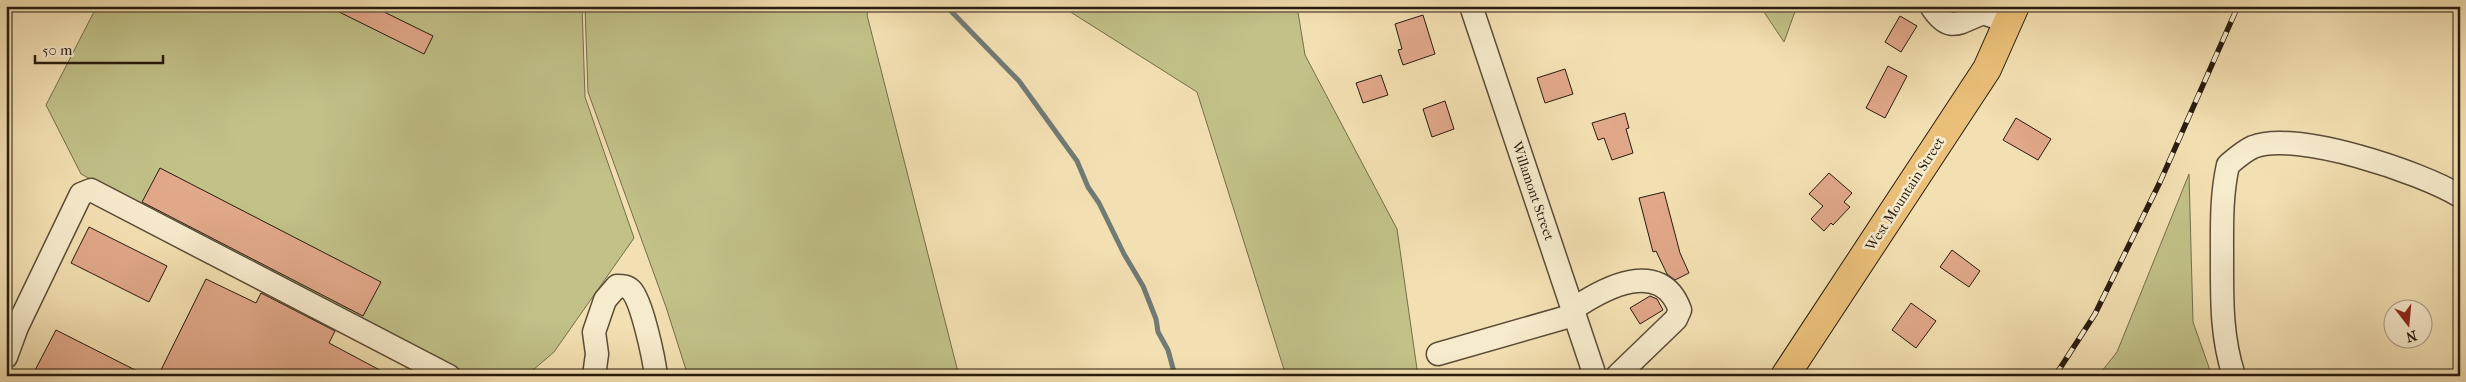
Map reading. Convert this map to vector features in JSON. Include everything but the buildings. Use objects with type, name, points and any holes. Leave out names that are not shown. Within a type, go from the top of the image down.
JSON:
[{"type":"main road","name":"West Mountain Street","points":[[1785,376],[1987,69],[1998,12]]},
{"type":"street","name":"Willamont Street","points":[[1471,6],[1595,376]]},
{"type":"street","points":[[1931,6],[1940,20],[1958,24],[1998,12]]},
{"type":"street","points":[[2234,376],[2225,348],[2222,311],[2222,193],[2228,165],[2253,147],[2292,142],[2366,157],[2440,184],[2460,196]]},
{"type":"street","points":[[6,357],[21,319],[81,194],[91,190],[449,376]]},
{"type":"street","points":[[1438,354],[1574,312],[1604,290],[1638,280],[1662,286],[1672,295],[1680,310],[1676,320],[1617,376]]},
{"type":"street","points":[[594,376],[597,354],[594,332],[605,300],[617,286],[630,288],[635,295],[656,376]]},
{"type":"green space","points":[[97,6],[582,6],[585,97],[634,238],[554,352],[526,376],[468,376],[81,174],[46,105]]},
{"type":"green space","points":[[585,6],[869,6],[867,15],[959,376],[688,376],[666,307],[588,92]]},
{"type":"green space","points":[[1061,6],[1297,6],[1305,55],[1397,229],[1418,376],[1286,376],[1197,92]]},
{"type":"green space","points":[[1760,6],[1797,6],[1784,42]]},
{"type":"green space","points":[[2189,174],[2193,322],[2212,376],[2098,376],[2117,352]]},
{"type":"waterway","points":[[946,6],[1019,81],[1077,161],[1088,187],[1099,203],[1124,254],[1143,286],[1156,319],[1158,332],[1168,350],[1174,372],[1178,376]]},
{"type":"railway","points":[[2055,376],[2095,314],[2160,182],[2238,6]]}]
